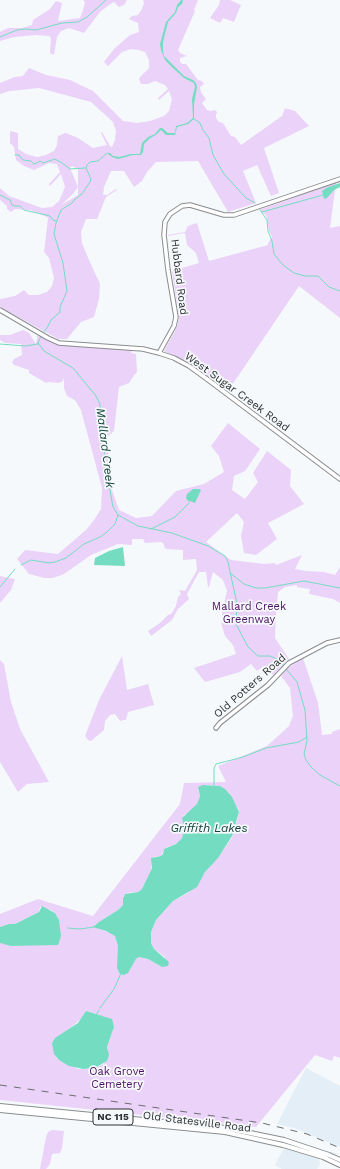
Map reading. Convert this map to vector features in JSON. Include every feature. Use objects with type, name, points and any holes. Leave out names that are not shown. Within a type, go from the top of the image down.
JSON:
[{"type":"main road","name":"Hubbard Road","points":[[159,353],[174,326],[176,317],[164,235],[165,222],[170,214],[182,206],[190,204],[224,215],[234,215],[340,179]]},
{"type":"main road","name":"West Sugar Creek Road","points":[[0,310],[48,338],[65,344],[137,349],[159,353],[174,358],[192,369],[340,479]]},
{"type":"main road","name":"Old Potters Road","points":[[216,728],[270,684],[289,663],[327,643],[340,640]]},
{"type":"main road","name":"Old Statesville Road","points":[[0,1106],[226,1128],[284,1140],[340,1160]]},
{"type":"main road","name":"Old Statesville Road","points":[[0,1110],[225,1132],[284,1145],[323,1157],[340,1165]]},
{"type":"shaded area","points":[[306,1068],[340,1086],[340,1147],[294,1128],[277,1124]]},
{"type":"shaded area","points":[[284,1148],[319,1158],[320,1164],[317,1169],[282,1169],[275,1165]]},
{"type":"green space","points":[[83,0],[127,0],[124,5],[119,7],[114,2],[109,5],[100,12],[84,33],[69,28],[61,31],[57,37],[54,55],[50,53],[51,38],[49,36],[36,35],[14,37],[0,41],[0,32],[8,28],[22,28],[32,25],[33,20],[50,9],[56,1],[62,3],[58,21],[80,18],[85,2]]},
{"type":"green space","points":[[143,0],[198,0],[194,10],[195,11],[178,50],[180,53],[187,56],[180,58],[180,62],[182,64],[186,64],[198,80],[202,81],[204,84],[200,87],[201,92],[206,99],[202,103],[207,110],[215,110],[217,112],[216,118],[219,122],[223,123],[231,136],[235,137],[241,145],[282,116],[285,108],[295,111],[309,126],[264,148],[279,193],[271,196],[257,165],[243,171],[256,203],[228,212],[198,161],[156,162],[147,172],[142,181],[134,187],[124,171],[111,171],[104,187],[103,195],[107,195],[116,189],[117,190],[106,197],[97,219],[86,219],[81,232],[82,243],[100,284],[99,299],[94,317],[81,322],[67,339],[58,339],[0,307],[0,299],[15,296],[24,290],[29,295],[38,295],[47,292],[52,286],[54,278],[49,258],[44,252],[48,218],[30,210],[15,209],[11,212],[0,200],[0,188],[9,196],[42,208],[52,207],[59,201],[65,187],[61,174],[50,186],[49,184],[60,172],[57,164],[49,163],[34,170],[24,166],[16,160],[14,147],[10,143],[10,131],[18,133],[18,149],[26,154],[37,157],[54,151],[57,145],[58,136],[66,133],[78,138],[93,148],[107,145],[101,133],[102,132],[112,147],[115,140],[116,131],[113,122],[91,102],[39,88],[10,91],[0,94],[0,83],[15,77],[23,76],[29,68],[46,75],[70,80],[93,91],[123,121],[137,123],[150,121],[164,116],[169,111],[172,99],[169,91],[159,100],[158,98],[168,89],[165,85],[155,81],[148,84],[141,84],[139,78],[149,68],[149,60],[145,52],[131,49],[122,52],[108,66],[104,62],[114,49],[130,35],[139,32],[138,23],[129,19],[132,16],[138,15],[144,3]],"holes":[[[72,166],[78,169],[78,187],[70,168]],[[78,187],[78,195],[61,205]]]},
{"type":"green space","points":[[220,0],[230,0],[241,5],[234,22],[223,18],[220,23],[210,18],[219,5]]},
{"type":"green space","points":[[336,183],[330,228],[340,226],[340,318],[299,286],[228,391],[192,365],[164,351],[177,327],[179,317],[172,271],[199,263],[196,253],[187,245],[185,233],[168,235],[185,232],[188,226],[197,223],[209,261],[268,245],[272,237],[269,231],[266,215],[259,210]]},
{"type":"green space","name":"Mallard Creek Greenway","points":[[23,330],[29,333],[36,344],[38,332],[59,343],[133,348],[131,353],[136,354],[137,372],[129,383],[119,387],[114,431],[107,437],[112,490],[119,510],[136,518],[152,516],[176,491],[204,484],[224,472],[219,456],[211,446],[228,423],[260,449],[245,471],[234,476],[232,490],[245,499],[258,482],[253,473],[267,451],[291,470],[290,486],[304,504],[268,523],[277,539],[256,555],[244,553],[241,536],[244,522],[237,513],[206,542],[231,560],[264,564],[275,563],[276,565],[302,555],[295,569],[324,572],[335,575],[340,567],[340,603],[333,599],[309,594],[310,589],[297,587],[297,585],[285,587],[278,592],[275,638],[289,659],[273,675],[264,666],[257,671],[251,664],[240,672],[205,682],[194,668],[236,654],[233,645],[225,636],[221,623],[223,623],[222,613],[227,591],[223,580],[213,572],[208,587],[206,572],[199,572],[187,594],[189,599],[178,609],[172,620],[151,636],[148,631],[171,614],[176,606],[178,597],[181,594],[179,590],[185,591],[197,570],[196,559],[183,560],[183,550],[166,549],[164,544],[161,542],[145,543],[143,539],[132,539],[132,545],[118,544],[91,555],[64,574],[53,578],[44,578],[29,574],[17,559],[25,550],[58,554],[86,530],[94,520],[101,509],[102,488],[81,410],[75,400],[67,396],[64,388],[64,377],[63,381],[59,383],[46,383],[29,373],[29,370],[14,365],[12,362],[14,359],[22,355],[21,344],[5,343],[0,340],[0,335],[10,335]]},
{"type":"green space","points":[[0,576],[15,579],[11,590],[0,603]]},
{"type":"green space","points":[[122,656],[127,690],[148,684],[154,705],[128,712],[126,720],[120,721],[115,714],[110,715],[105,721],[104,730],[91,741],[88,740],[85,736],[99,700]]},
{"type":"green space","name":"Oak Grove Cemetery","points":[[303,658],[318,703],[322,735],[332,734],[332,732],[340,729],[340,1058],[334,1056],[332,1061],[315,1055],[256,1127],[0,1100],[0,943],[59,920],[55,913],[51,910],[40,907],[39,912],[15,924],[0,927],[0,914],[38,899],[93,916],[180,804],[184,783],[226,782],[218,766],[267,746],[289,726],[293,716],[290,688],[281,676],[289,667]],"holes":[[[207,785],[217,786],[238,808],[239,812],[233,836],[188,893],[173,901],[156,920],[151,932],[151,943],[154,949],[165,957],[162,967],[148,959],[139,957],[136,959],[129,971],[118,965],[118,946],[115,936],[97,928],[95,925],[123,905],[123,896],[127,893],[138,892],[142,889],[151,870],[153,857],[161,856],[165,848],[176,844],[182,838],[184,831],[182,820],[184,815],[190,812],[197,804],[200,796],[198,789]],[[86,1011],[99,1015],[114,1027],[107,1047],[108,1050],[104,1064],[94,1068],[78,1069],[59,1060],[55,1056],[54,1049],[69,1029],[82,1018]]]},
{"type":"green space","points":[[0,660],[4,664],[11,702],[20,729],[49,782],[27,784],[18,792],[0,762]]},
{"type":"green space","points":[[52,1130],[64,1131],[62,1148],[60,1153],[52,1154],[50,1164],[46,1169],[40,1169],[46,1137],[48,1132]]},
{"type":"water","points":[[181,0],[183,0],[182,4],[178,7],[176,13],[168,22],[163,42],[163,51],[164,56],[184,76],[196,83],[197,87],[194,104],[194,119],[188,124],[177,127],[175,135],[166,135],[161,130],[144,144],[141,155],[133,155],[118,159],[112,157],[107,153],[119,157],[131,154],[140,154],[142,143],[148,137],[155,134],[160,128],[168,133],[175,133],[176,126],[187,123],[193,118],[192,99],[195,87],[194,83],[184,78],[165,60],[160,44],[166,22],[175,12],[177,5]]},
{"type":"water","points":[[340,183],[340,187],[324,199],[322,191]]},
{"type":"water","points":[[193,489],[201,490],[195,503],[189,502],[186,498],[187,494]]},
{"type":"water","points":[[123,547],[125,566],[94,565],[95,558],[109,551]]},
{"type":"water","name":"Griffith Lakes","points":[[203,785],[220,786],[232,797],[239,812],[234,833],[218,858],[205,872],[197,887],[173,901],[156,920],[151,932],[151,943],[154,949],[169,962],[168,966],[162,967],[148,959],[139,957],[136,959],[128,973],[124,975],[120,974],[117,968],[118,946],[115,936],[106,931],[93,927],[123,905],[123,898],[125,894],[138,892],[142,889],[152,868],[151,858],[161,856],[164,849],[176,844],[182,838],[184,830],[182,818],[197,804],[200,796],[198,787]]},
{"type":"water","points":[[42,906],[55,913],[59,920],[61,936],[58,945],[11,946],[0,943],[0,927],[15,924],[39,912]]},
{"type":"water","points":[[86,1011],[112,1019],[114,1027],[107,1047],[109,1055],[107,1061],[95,1068],[83,1069],[69,1066],[59,1060],[54,1054],[52,1043],[55,1038],[78,1023]]},
{"type":"waterway","points":[[0,37],[17,30],[36,30],[62,23],[78,22],[87,17],[106,0]]},
{"type":"waterway","points":[[194,119],[200,123],[209,138],[213,155],[224,174],[246,198],[255,203]]},
{"type":"waterway","name":"Mallard Creek","points":[[43,333],[51,320],[60,312],[60,307],[67,291],[63,263],[54,234],[56,223],[61,210],[82,194],[90,182],[91,179],[86,168],[87,165],[90,162],[98,161],[107,153]]},
{"type":"waterway","points":[[15,155],[19,155],[23,160],[31,161],[34,164],[40,161],[43,163],[55,159],[70,169],[85,168]]},
{"type":"waterway","points":[[0,195],[10,200],[12,205],[20,206],[24,210],[50,216],[56,221]]},
{"type":"waterway","points":[[262,212],[323,195]]},
{"type":"waterway","points":[[260,210],[267,220],[268,231],[272,241],[274,254],[283,265],[294,273],[305,276],[318,276],[329,287],[340,291]]},
{"type":"waterway","name":"Mallard Creek","points":[[38,343],[41,336]]},
{"type":"waterway","name":"Mallard Creek","points":[[38,343],[44,351],[73,368],[96,396],[100,404],[101,435],[113,507],[118,515],[138,526],[172,533],[208,546],[225,556],[228,562],[237,604],[236,624],[248,647],[258,656],[270,656],[279,660],[283,665]]},
{"type":"waterway","points":[[0,344],[25,346],[38,343]]},
{"type":"waterway","points":[[151,529],[175,517],[189,503]]},
{"type":"waterway","points":[[21,565],[31,560],[49,563],[66,558],[84,544],[107,532],[115,524],[118,515]]},
{"type":"waterway","points":[[0,587],[15,569]]},
{"type":"waterway","points":[[230,573],[244,584],[256,588],[265,588],[304,581],[340,588]]},
{"type":"waterway","name":"Mallard Creek","points":[[286,669],[297,682],[305,710],[307,741],[304,754],[306,760],[320,775],[340,786]]},
{"type":"waterway","points":[[214,786],[214,768],[216,764],[243,757],[266,748],[299,742],[307,737]]},
{"type":"waterway","points":[[68,928],[80,929],[94,927]]},
{"type":"waterway","points":[[100,1008],[114,989],[121,973]]},
{"type":"waterway","points":[[96,1015],[99,1010]]},
{"type":"railway","points":[[0,1085],[262,1123],[307,1134],[340,1148]]}]
